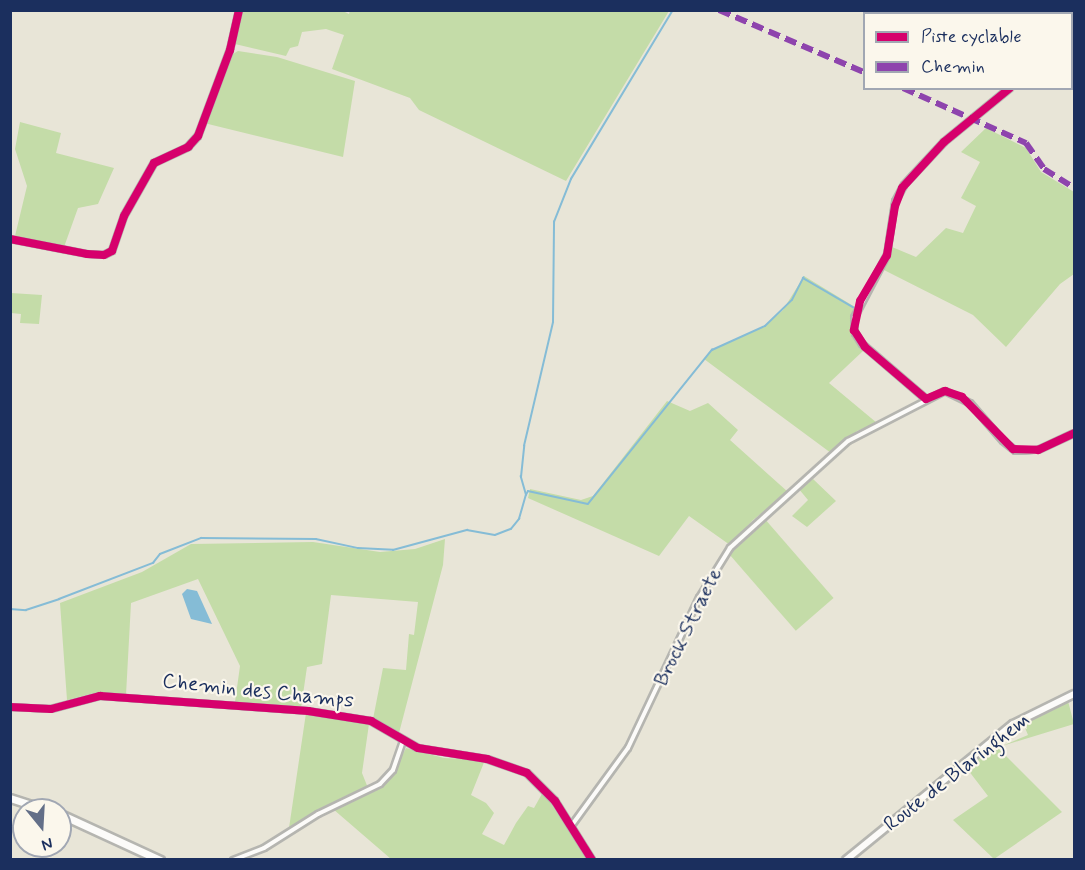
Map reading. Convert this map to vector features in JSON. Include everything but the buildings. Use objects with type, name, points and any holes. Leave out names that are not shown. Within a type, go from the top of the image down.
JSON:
[{"type":"main road","points":[[72,820],[160,860]]},
{"type":"street","points":[[10,239],[87,254],[104,255],[112,251],[124,216],[154,163],[188,147],[196,139],[230,50],[239,10]]},
{"type":"street","points":[[926,399],[862,344],[855,333],[854,318],[887,255],[895,206],[904,185],[948,139],[1008,90]]},
{"type":"street","name":"Brock Straete","points":[[572,825],[631,743],[701,594],[734,543],[849,441],[945,391],[962,397],[1016,451],[1038,450],[1074,433]]},
{"type":"street","name":"Route de Blaringhem","points":[[846,860],[1013,724],[1074,694]]},
{"type":"street","name":"Chemin des Champs","points":[[10,707],[47,709],[96,696],[270,707],[371,721],[403,741],[425,750],[482,758],[520,769],[545,788],[572,825],[581,847],[592,860]]},
{"type":"street","points":[[233,860],[264,848],[322,811],[380,784],[391,773],[403,741]]},
{"type":"green space","points":[[341,10],[349,14],[350,10],[669,11],[566,181],[419,110],[410,98],[332,69],[344,35],[326,29],[302,32],[298,46],[290,48],[286,56],[235,44],[241,11]]},
{"type":"green space","points":[[238,51],[277,57],[355,81],[343,157],[204,123],[233,54]]},
{"type":"green space","points":[[20,122],[61,133],[56,153],[114,168],[98,204],[78,208],[64,247],[15,236],[27,186],[15,149]]},
{"type":"green space","points":[[986,128],[1026,148],[1041,172],[1074,192],[1074,274],[1060,284],[1006,347],[973,315],[882,269],[892,247],[916,257],[946,228],[963,233],[976,206],[961,198],[980,162],[961,152]]},
{"type":"green space","points":[[804,276],[855,307],[850,328],[863,351],[829,383],[877,423],[857,431],[831,453],[704,359],[712,350],[765,326],[783,310]]},
{"type":"green space","points":[[11,293],[42,295],[39,324],[20,323],[21,314],[11,313]]},
{"type":"green space","points":[[667,401],[690,411],[708,403],[738,430],[730,440],[788,492],[753,520],[730,545],[689,516],[659,556],[528,498],[530,489],[581,500],[593,496]]},
{"type":"green space","points":[[813,479],[836,501],[807,527],[792,516],[808,500],[798,488]]},
{"type":"green space","points":[[764,518],[834,598],[796,631],[726,551]]},
{"type":"green space","points":[[445,539],[443,565],[399,733],[373,719],[383,668],[406,670],[409,634],[414,635],[418,602],[331,595],[322,664],[307,667],[301,708],[235,702],[240,666],[198,579],[131,603],[126,695],[94,693],[67,700],[60,603],[142,572],[191,544],[313,542],[380,552],[415,549]]},
{"type":"green space","points":[[1068,701],[1074,724],[1002,746],[1028,735],[1023,723]]},
{"type":"green space","points":[[306,713],[369,724],[362,773],[368,788],[289,828]]},
{"type":"green space","points":[[993,743],[1062,812],[994,859],[953,820],[988,796],[965,766]]},
{"type":"green space","points":[[406,748],[444,758],[485,760],[471,795],[486,803],[494,813],[482,834],[504,845],[528,806],[534,808],[543,792],[588,859],[391,859],[333,809],[389,781]]},
{"type":"water","points":[[187,589],[197,591],[212,624],[191,619],[182,594]]},
{"type":"waterway","points":[[10,609],[26,610],[59,599],[153,563],[160,554],[201,538],[316,539],[358,548],[393,550],[467,530],[495,535],[511,529],[519,519],[526,495],[521,477],[524,446],[553,322],[554,222],[571,179],[673,10]]},
{"type":"waterway","points":[[526,495],[528,491],[588,504],[712,350],[765,326],[792,300],[803,278],[853,307]]},
{"type":"marked path","points":[[719,10],[863,72]]},
{"type":"marked path","points":[[907,90],[1026,143],[1044,169],[1074,188]]},
{"type":"cycle path","points":[[10,239],[87,254],[104,255],[112,251],[124,216],[154,163],[188,147],[198,136],[230,50],[239,10]]},
{"type":"cycle path","points":[[1008,90],[944,142],[902,188],[895,206],[887,255],[860,301],[854,330],[865,347],[926,399],[945,391],[962,397],[1013,449],[1038,450],[1074,433]]},
{"type":"cycle path","points":[[10,707],[51,709],[100,696],[308,711],[371,721],[418,748],[487,759],[527,773],[555,801],[592,860]]}]
